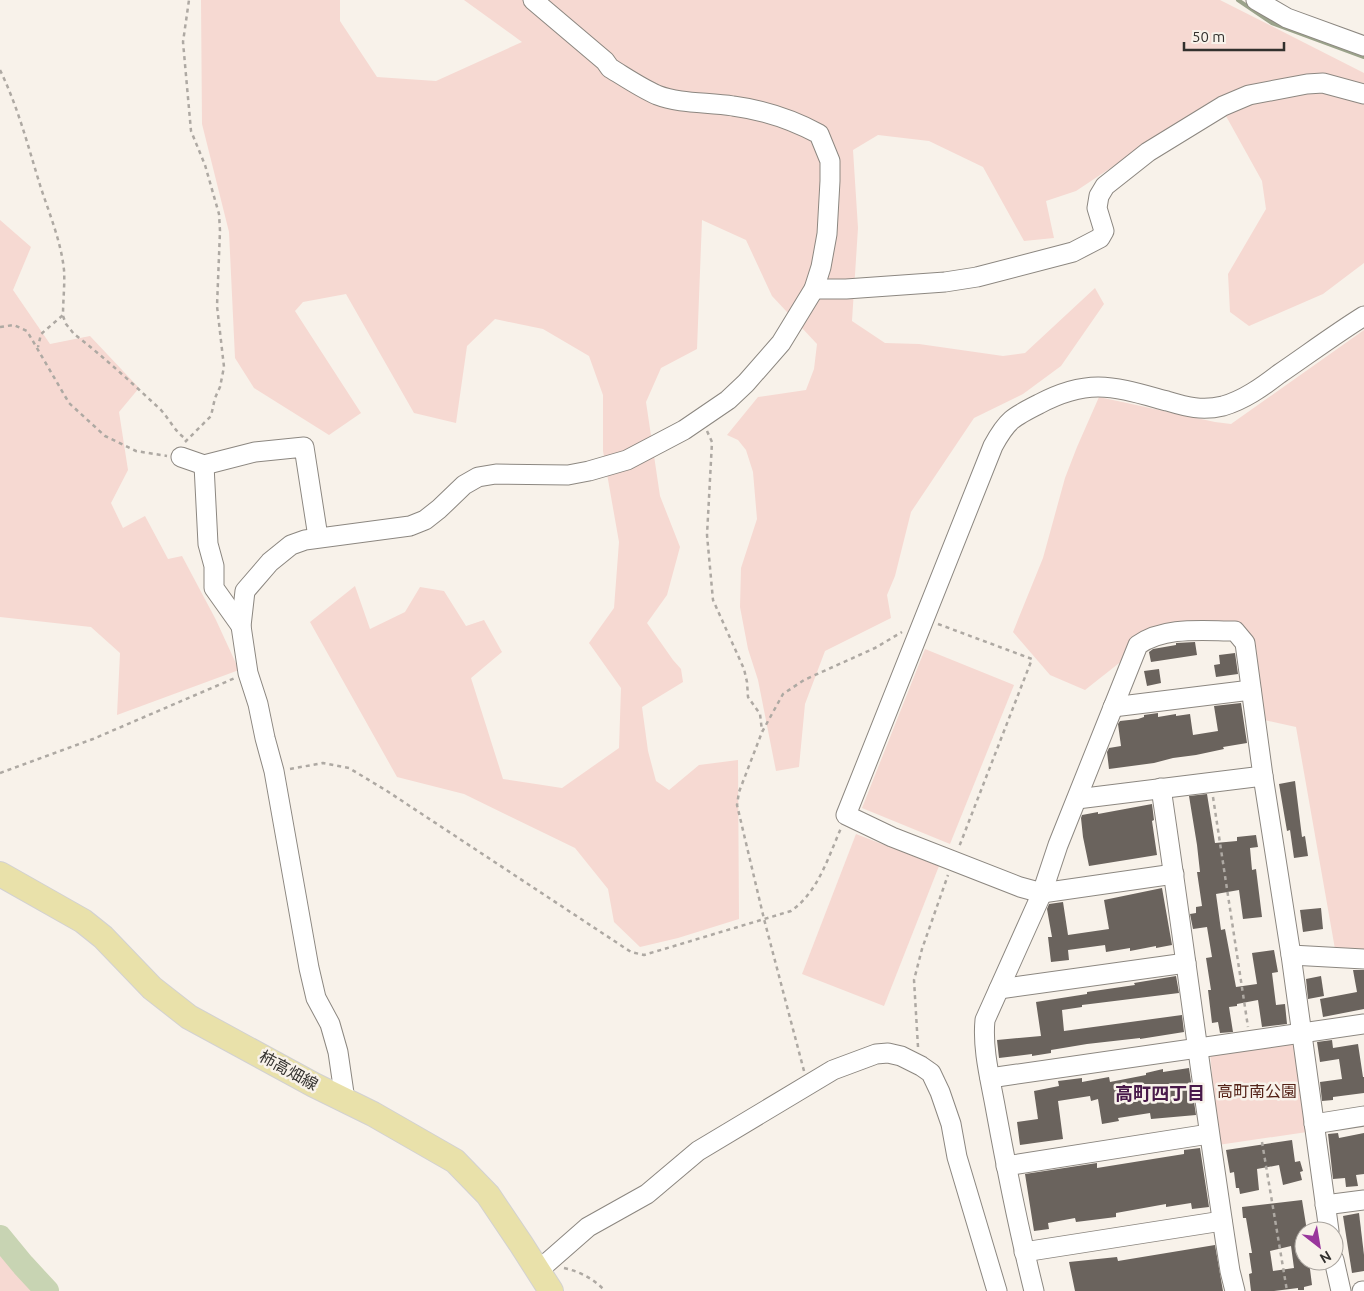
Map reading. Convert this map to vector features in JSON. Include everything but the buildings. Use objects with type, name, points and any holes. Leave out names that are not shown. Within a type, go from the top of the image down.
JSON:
[{"type":"main road","name":"柿高畑線","points":[[0,874],[4,878],[83,921],[103,937],[152,988],[189,1017],[389,1123],[455,1161],[488,1195],[545,1265],[551,1291]]},
{"type":"street","points":[[345,1100],[338,1052],[330,1024],[316,998],[309,968],[274,771],[258,704],[248,673],[241,626],[245,590],[270,562],[291,545],[318,537],[410,526],[424,520],[439,509],[464,485],[478,477],[496,474],[568,475],[589,471],[627,460],[684,430],[728,400],[769,358],[781,342],[814,289],[822,267],[828,234],[830,161],[820,134],[803,125],[759,110],[684,101],[657,95],[610,68],[605,61],[533,0]]},
{"type":"street","points":[[1256,0],[1287,18],[1364,46]]},
{"type":"street","points":[[814,289],[846,289],[945,282],[977,277],[1073,252],[1100,238],[1104,231],[1097,208],[1099,196],[1105,186],[1148,152],[1223,106],[1249,95],[1307,84],[1323,83],[1364,94]]},
{"type":"street","points":[[1174,874],[1042,893],[1020,887],[892,837],[846,816],[993,446],[1007,423],[1019,414],[1065,392],[1082,387],[1115,388],[1190,408],[1211,408],[1224,405],[1240,400],[1262,387],[1364,316]]},
{"type":"street","points":[[204,465],[255,452],[304,447],[318,537]]},
{"type":"street","points":[[184,448],[204,465],[208,544],[214,566],[214,588],[241,626]]},
{"type":"street","points":[[1034,1291],[1006,1166],[990,1078],[983,1034],[985,1020],[1042,893],[1077,798],[1138,646],[1147,639],[1177,632],[1235,631],[1245,643],[1327,1221]]},
{"type":"street","points":[[1114,707],[1251,690]]},
{"type":"street","points":[[1077,798],[1263,776]]},
{"type":"street","points":[[1162,788],[1209,1134],[1222,1222],[1235,1291]]},
{"type":"street","points":[[1291,955],[1364,959]]},
{"type":"street","points":[[999,989],[1186,963]]},
{"type":"street","points":[[990,1078],[1364,1024]]},
{"type":"street","points":[[545,1265],[588,1227],[647,1194],[698,1151],[833,1070],[876,1054],[888,1053],[913,1061],[931,1073],[940,1092],[951,1124],[957,1157],[997,1291]]},
{"type":"street","points":[[1314,1124],[1364,1116]]},
{"type":"street","points":[[1006,1166],[1209,1134]]},
{"type":"street","points":[[1325,1205],[1364,1200]]},
{"type":"street","points":[[1024,1252],[1222,1222]]},
{"type":"street","points":[[1336,1271],[1341,1291]]},
{"type":"path","points":[[0,327],[14,325],[27,330],[70,403],[105,436],[136,451],[184,448],[211,416],[224,368],[217,306],[220,231],[219,214],[205,165],[191,131],[183,42],[189,0]]},
{"type":"path","points":[[0,70],[10,90],[28,141],[62,256],[64,271],[63,315],[66,324],[74,334],[167,416],[179,434],[184,448]]},
{"type":"path","points":[[38,347],[41,334],[63,315]]},
{"type":"path","points":[[702,418],[712,442],[706,535],[713,600],[744,669],[748,697],[760,714],[762,732]]},
{"type":"path","points":[[808,1084],[764,919],[737,805],[739,792],[762,732],[784,694],[804,680],[875,648],[924,619],[1032,659],[954,860],[917,965],[914,980],[919,1052],[913,1061]]},
{"type":"path","points":[[0,773],[93,739],[248,673]]},
{"type":"path","points":[[274,771],[323,763],[349,768],[388,790],[631,952],[644,955],[791,911],[802,903],[815,886],[846,816]]},
{"type":"path","points":[[1211,782],[1250,1040]]},
{"type":"path","points":[[1262,1142],[1288,1291]]},
{"type":"path","points":[[545,1265],[571,1270],[596,1281],[605,1291]]},
{"type":"green space","points":[[201,0],[340,0],[340,21],[377,77],[436,81],[522,42],[464,0],[1220,0],[1364,73],[1364,263],[1323,294],[1249,326],[1230,312],[1228,274],[1266,209],[1262,181],[1216,98],[1076,191],[1046,201],[1054,238],[1024,241],[983,167],[929,141],[878,135],[853,150],[858,228],[852,321],[885,343],[919,344],[1003,356],[1025,353],[1095,288],[1104,304],[1061,366],[1023,394],[974,418],[911,512],[895,576],[887,595],[891,618],[825,651],[805,704],[799,767],[776,771],[758,680],[748,649],[740,607],[741,568],[757,519],[753,472],[746,450],[738,440],[727,435],[758,397],[806,390],[814,369],[817,344],[772,296],[746,240],[702,220],[697,349],[661,368],[646,402],[660,496],[680,547],[667,595],[647,623],[681,669],[683,682],[642,707],[648,751],[656,781],[669,790],[699,765],[738,760],[739,919],[678,938],[640,947],[614,922],[608,889],[575,848],[464,794],[397,777],[310,622],[355,586],[370,629],[405,612],[420,587],[444,591],[466,626],[484,620],[502,652],[471,678],[503,779],[562,788],[619,748],[621,688],[589,643],[614,608],[619,542],[603,451],[603,395],[589,356],[543,329],[495,319],[467,346],[456,423],[414,413],[346,294],[303,302],[295,311],[361,413],[329,435],[254,388],[235,358],[229,232],[202,124]]},
{"type":"green space","points":[[0,220],[31,247],[13,290],[50,344],[90,336],[139,388],[119,412],[128,470],[111,503],[123,528],[145,516],[168,559],[182,556],[216,620],[239,670],[117,715],[120,653],[91,627],[0,617]]},
{"type":"green space","points":[[1364,330],[1364,952],[1335,949],[1296,727],[1264,720],[1256,647],[1242,629],[1169,628],[1123,660],[1085,690],[1050,675],[1013,632],[1043,558],[1065,478],[1099,397],[1231,424]]},
{"type":"green space","points":[[925,649],[1014,685],[950,844],[862,808]]},
{"type":"green space","points":[[856,834],[939,866],[884,1006],[802,974]]},
{"type":"green space","name":"高町南公園","points":[[1293,1041],[1307,1132],[1218,1145],[1210,1052]]},
{"type":"green space","points":[[0,1252],[34,1291],[0,1291]]},
{"type":"waterway","points":[[1238,0],[1272,23],[1364,57]]},
{"type":"waterway","points":[[0,1237],[47,1291]]},
{"type":"district","name":"高町四丁目","points":[[1160,1094]]}]
